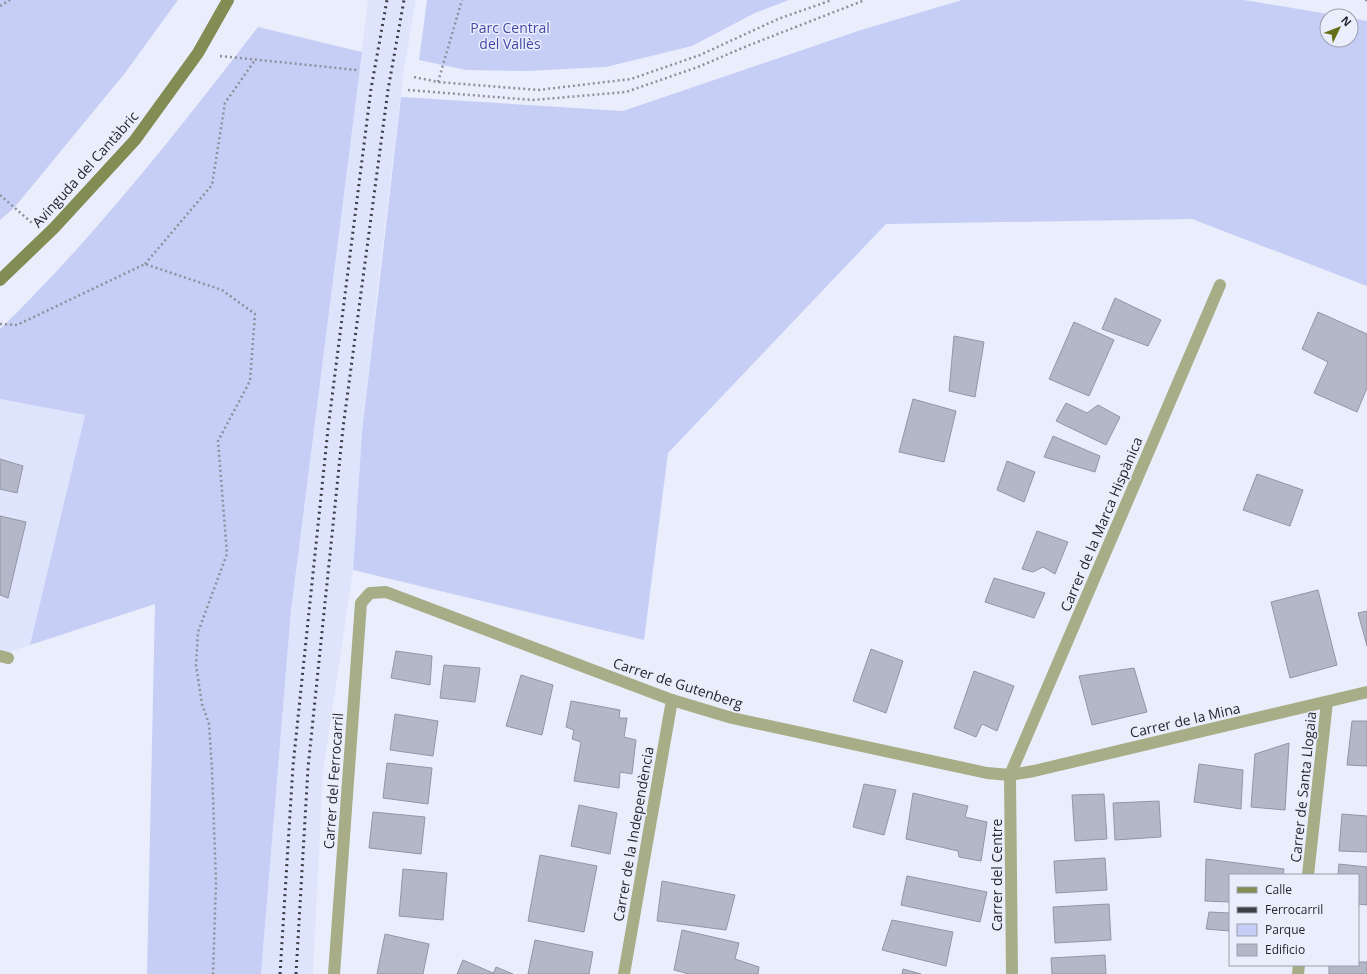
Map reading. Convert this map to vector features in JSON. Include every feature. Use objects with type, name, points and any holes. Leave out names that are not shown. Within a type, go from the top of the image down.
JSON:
[{"type":"street","name":"Avinguda del Cantàbric","points":[[0,280],[46,235],[135,140],[198,53],[228,0]]},
{"type":"street","name":"Carrer de la Marca Hispànica","points":[[1010,775],[1220,285]]},
{"type":"street","name":"Carrer de Gutenberg","points":[[370,593],[386,592],[672,700],[732,718],[987,774],[1010,775]]},
{"type":"street","name":"Carrer del Ferrocarril","points":[[334,974],[361,603],[370,593]]},
{"type":"street","name":"Carrer de la Mina","points":[[1010,775],[1034,771],[1367,692]]},
{"type":"street","name":"Carrer de la Independència","points":[[624,974],[672,700]]},
{"type":"street","name":"Carrer de Santa Llogaia","points":[[1308,874],[1327,702]]},
{"type":"street","name":"Carrer del Centre","points":[[1010,775],[1012,974]]},
{"type":"path","points":[[0,6],[10,0]]},
{"type":"path","points":[[438,82],[462,0]]},
{"type":"path","points":[[414,77],[438,82],[538,90],[631,79],[700,55],[778,19],[832,0]]},
{"type":"path","points":[[408,90],[533,100],[626,92],[698,68],[748,46],[865,0]]},
{"type":"path","points":[[198,53],[357,70]]},
{"type":"path","points":[[0,324],[17,325],[145,264],[212,185],[225,104],[255,60]]},
{"type":"path","points":[[0,195],[46,235]]},
{"type":"path","points":[[145,264],[222,290],[255,314],[250,381],[218,441],[227,554],[198,632],[196,664],[202,704],[209,724],[212,769],[216,882],[213,974]]},
{"type":"shaded area","points":[[368,0],[416,0],[404,69],[380,267],[362,432],[353,570],[323,773],[313,974],[261,974],[291,611]]},
{"type":"shaded area","points":[[0,399],[85,415],[30,645],[0,655]]},
{"type":"green space","points":[[0,0],[178,0],[125,73],[14,208],[0,220]]},
{"type":"green space","name":"Parc Central del Vallès","points":[[427,0],[789,0],[755,13],[692,46],[606,67],[526,71],[466,70],[419,60]]},
{"type":"green space","points":[[962,0],[1244,0],[1319,12],[1319,48],[1359,48],[1359,20],[1367,21],[1367,286],[1192,219],[886,224],[668,453],[644,640],[353,570],[362,432],[401,97],[623,111],[861,30]]},
{"type":"green space","points":[[258,27],[362,52],[291,611],[261,974],[147,974],[155,604],[30,645],[85,415],[0,399],[0,329],[69,258],[102,221],[197,106]]},
{"type":"building","points":[[1115,298],[1161,320],[1148,346],[1102,329]]},
{"type":"building","points":[[1318,312],[1367,334],[1367,388],[1357,412],[1314,393],[1328,362],[1302,349]]},
{"type":"building","points":[[1074,322],[1114,340],[1089,396],[1049,379]]},
{"type":"building","points":[[954,336],[984,342],[975,397],[949,391]]},
{"type":"building","points":[[913,399],[956,411],[944,462],[899,452]]},
{"type":"building","points":[[1066,403],[1087,413],[1098,405],[1120,417],[1106,445],[1056,421]]},
{"type":"building","points":[[1053,436],[1100,456],[1095,472],[1044,457]]},
{"type":"building","points":[[0,459],[23,466],[17,493],[0,489]]},
{"type":"building","points":[[1007,461],[1035,472],[1024,502],[997,490]]},
{"type":"building","points":[[1257,474],[1303,490],[1290,526],[1243,510]]},
{"type":"building","points":[[0,516],[26,522],[8,598],[0,595]]},
{"type":"building","points":[[1037,531],[1068,542],[1055,574],[1043,567],[1033,572],[1022,569]]},
{"type":"building","points":[[994,578],[1045,593],[1034,618],[985,602]]},
{"type":"building","points":[[1318,590],[1337,665],[1290,678],[1271,602]]},
{"type":"building","points":[[1367,611],[1367,646],[1358,613]]},
{"type":"building","points":[[871,649],[903,661],[886,713],[853,701]]},
{"type":"building","points":[[396,651],[432,656],[430,685],[391,678]]},
{"type":"building","points":[[444,665],[480,668],[475,702],[440,698]]},
{"type":"building","points":[[1134,668],[1147,712],[1092,725],[1079,676]]},
{"type":"building","points":[[974,671],[1014,686],[997,731],[982,724],[976,737],[954,728]]},
{"type":"building","points":[[521,675],[553,685],[542,735],[506,726]]},
{"type":"building","points":[[571,701],[620,710],[619,718],[627,718],[624,737],[636,740],[632,774],[620,772],[619,788],[574,781],[581,742],[572,739],[574,730],[566,727]]},
{"type":"building","points":[[395,714],[438,721],[433,756],[390,750]]},
{"type":"building","points":[[1352,721],[1367,721],[1367,766],[1347,765]]},
{"type":"building","points":[[1289,743],[1285,810],[1251,807],[1255,754]]},
{"type":"building","points":[[387,763],[432,768],[428,804],[383,798]]},
{"type":"building","points":[[1199,764],[1243,770],[1241,809],[1194,802]]},
{"type":"building","points":[[864,784],[896,790],[884,835],[853,827]]},
{"type":"building","points":[[913,793],[968,806],[965,817],[987,822],[981,861],[959,857],[958,851],[906,839]]},
{"type":"building","points":[[1104,794],[1107,839],[1075,841],[1072,795]]},
{"type":"building","points":[[1159,801],[1161,837],[1115,840],[1113,803]]},
{"type":"building","points":[[579,805],[617,813],[610,854],[571,846]]},
{"type":"building","points":[[373,812],[425,817],[421,854],[369,848]]},
{"type":"building","points":[[1342,814],[1367,816],[1367,852],[1339,851]]},
{"type":"building","points":[[540,855],[597,866],[584,932],[528,921]]},
{"type":"building","points":[[1105,858],[1107,890],[1056,893],[1054,861]]},
{"type":"building","points":[[1206,859],[1284,869],[1283,874],[1229,874],[1229,902],[1205,901]]},
{"type":"building","points":[[1339,864],[1367,867],[1367,905],[1359,904],[1359,874],[1338,874]]},
{"type":"building","points":[[403,869],[447,873],[443,920],[399,916]]},
{"type":"building","points":[[907,876],[987,892],[980,922],[901,905]]},
{"type":"building","points":[[662,881],[735,895],[726,930],[657,921]]},
{"type":"building","points":[[1109,904],[1111,940],[1055,943],[1053,907]]},
{"type":"building","points":[[1209,912],[1229,913],[1229,931],[1206,929]]},
{"type":"building","points":[[892,920],[953,932],[946,966],[882,950]]},
{"type":"building","points":[[682,930],[739,943],[735,959],[759,967],[758,974],[689,974],[674,970]]},
{"type":"building","points":[[385,934],[429,944],[423,974],[377,974]]},
{"type":"building","points":[[535,940],[593,952],[589,974],[528,974]]},
{"type":"building","points":[[1105,955],[1106,974],[1052,974],[1051,958]]},
{"type":"building","points":[[463,960],[493,973],[493,974],[457,974]]},
{"type":"building","points":[[1359,962],[1367,962],[1367,974],[1329,974],[1329,966],[1359,966]]},
{"type":"building","points":[[496,967],[513,974],[493,974]]},
{"type":"building","points":[[903,969],[921,974],[902,974]]},
{"type":"railway","points":[[280,974],[293,766],[328,429],[371,89],[387,0]]},
{"type":"railway","points":[[296,974],[308,768],[343,428],[388,90],[404,0]]}]
